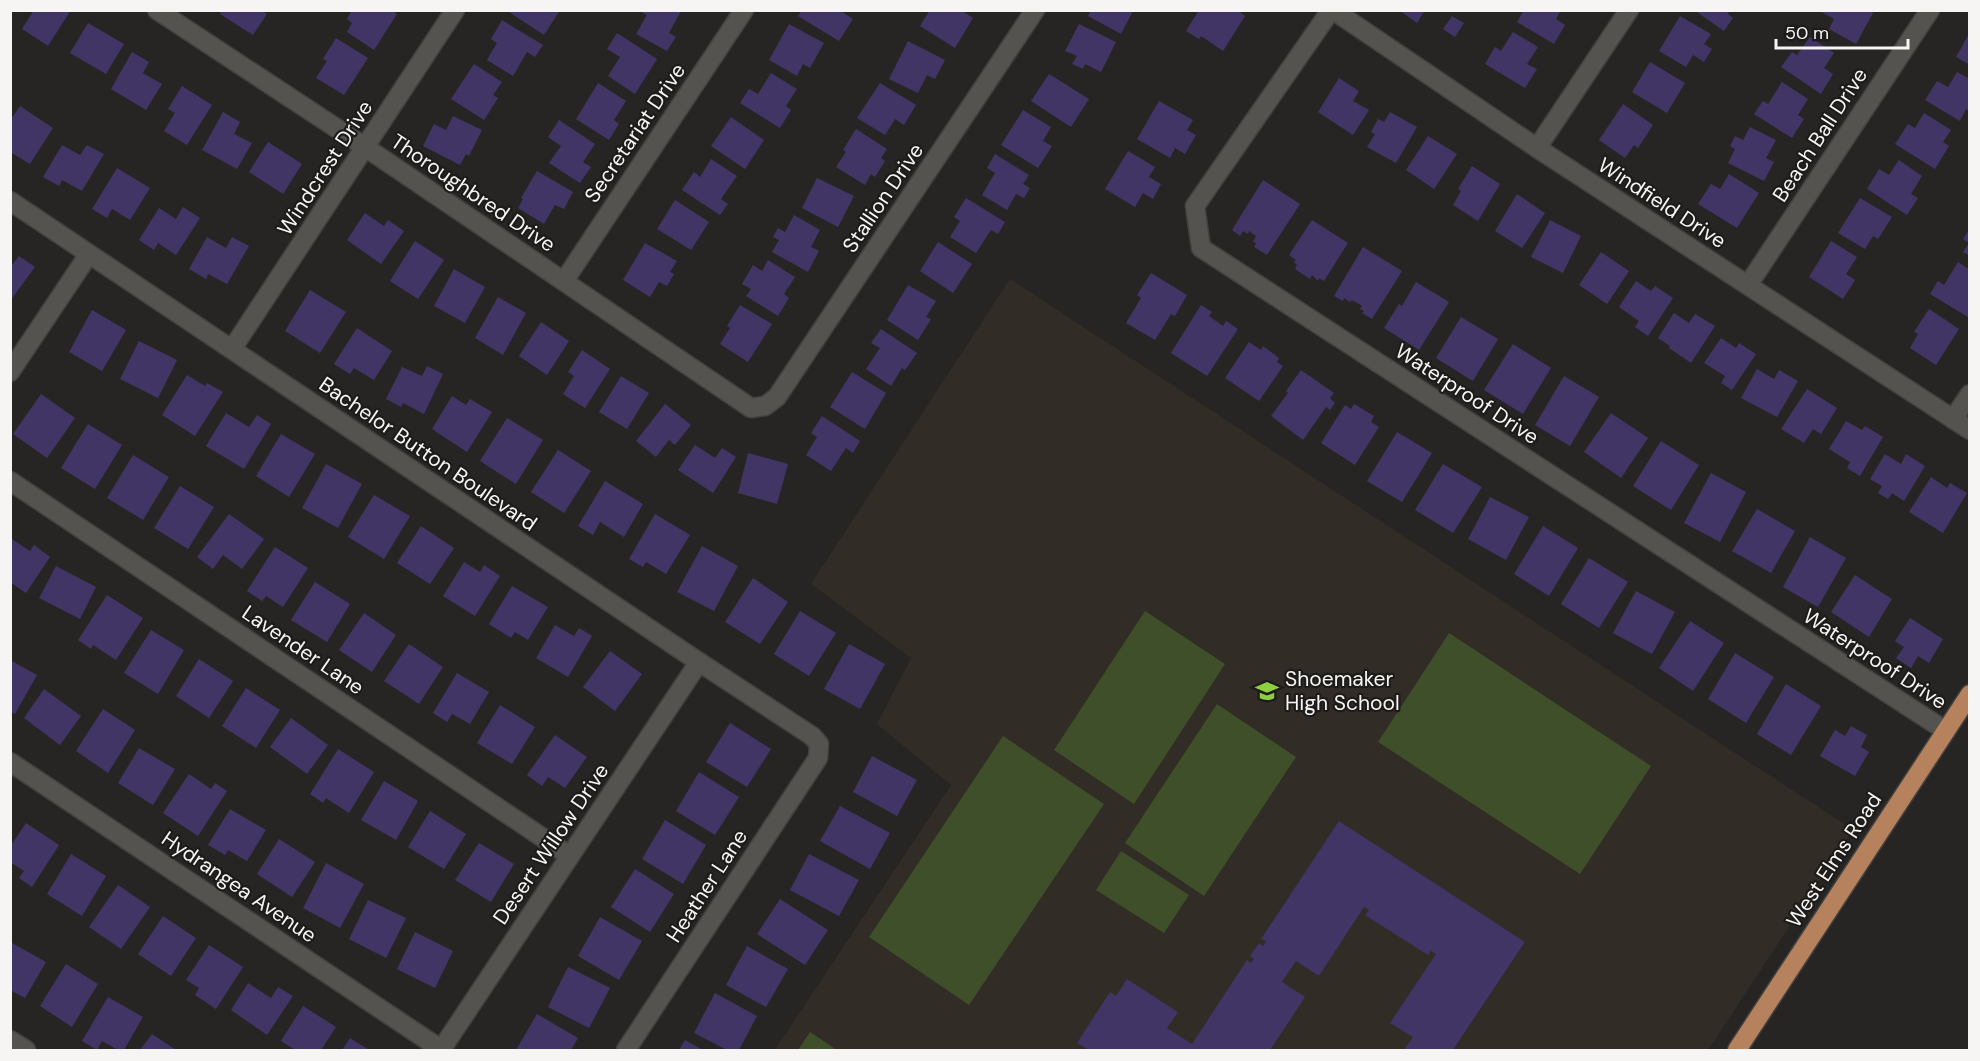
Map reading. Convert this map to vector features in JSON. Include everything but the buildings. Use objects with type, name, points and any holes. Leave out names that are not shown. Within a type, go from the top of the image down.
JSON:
[{"type":"main road","name":"West Elms Road","points":[[1737,1050],[1970,694]]},
{"type":"street","name":"Windcrest Drive","points":[[232,349],[455,10]]},
{"type":"street","name":"Secretariat Drive","points":[[564,281],[744,10]]},
{"type":"street","name":"Stallion Drive","points":[[765,406],[777,397],[1035,10]]},
{"type":"street","name":"Windfield Drive","points":[[1332,10],[1538,148],[1970,430]]},
{"type":"street","name":"Waterproof Drive","points":[[1332,10],[1196,206],[1200,248],[1946,731]]},
{"type":"street","points":[[1538,148],[1629,10]]},
{"type":"street","name":"Beach Ball Drive","points":[[1748,285],[1930,10]]},
{"type":"street","name":"Thoroughbred Drive","points":[[160,11],[751,408],[765,406]]},
{"type":"street","name":"Bachelor Button Boulevard","points":[[10,201],[699,663],[812,736],[819,744]]},
{"type":"street","points":[[10,372],[89,254]]},
{"type":"street","points":[[1953,419],[1970,394]]},
{"type":"street","name":"Lavender Lane","points":[[10,481],[570,856]]},
{"type":"street","name":"Desert Willow Drive","points":[[441,1050],[699,663]]},
{"type":"street","name":"Heather Lane","points":[[626,1050],[818,758],[819,744]]},
{"type":"street","name":"Hydrangea Avenue","points":[[10,762],[441,1050]]},
{"type":"street","points":[[10,1040],[26,1050]]},
{"type":"shaded area","name":"Shoemaker High School","points":[[1010,279],[1844,824],[1854,828],[1708,1050],[775,1050],[951,785],[877,724],[911,658],[811,584]]},
{"type":"green space","points":[[1145,611],[1225,664],[1134,804],[1054,750]]},
{"type":"green space","points":[[1449,633],[1651,766],[1580,874],[1378,742]]},
{"type":"green space","points":[[1217,704],[1296,757],[1204,896],[1125,843]]},
{"type":"green space","points":[[1003,736],[1104,804],[969,1005],[869,937]]},
{"type":"green space","points":[[1121,851],[1189,895],[1164,933],[1096,890]]},
{"type":"green space","points":[[810,1032],[837,1050],[798,1050]]},
{"type":"place","name":"Shoemaker High School","points":[[1267,691]]}]
